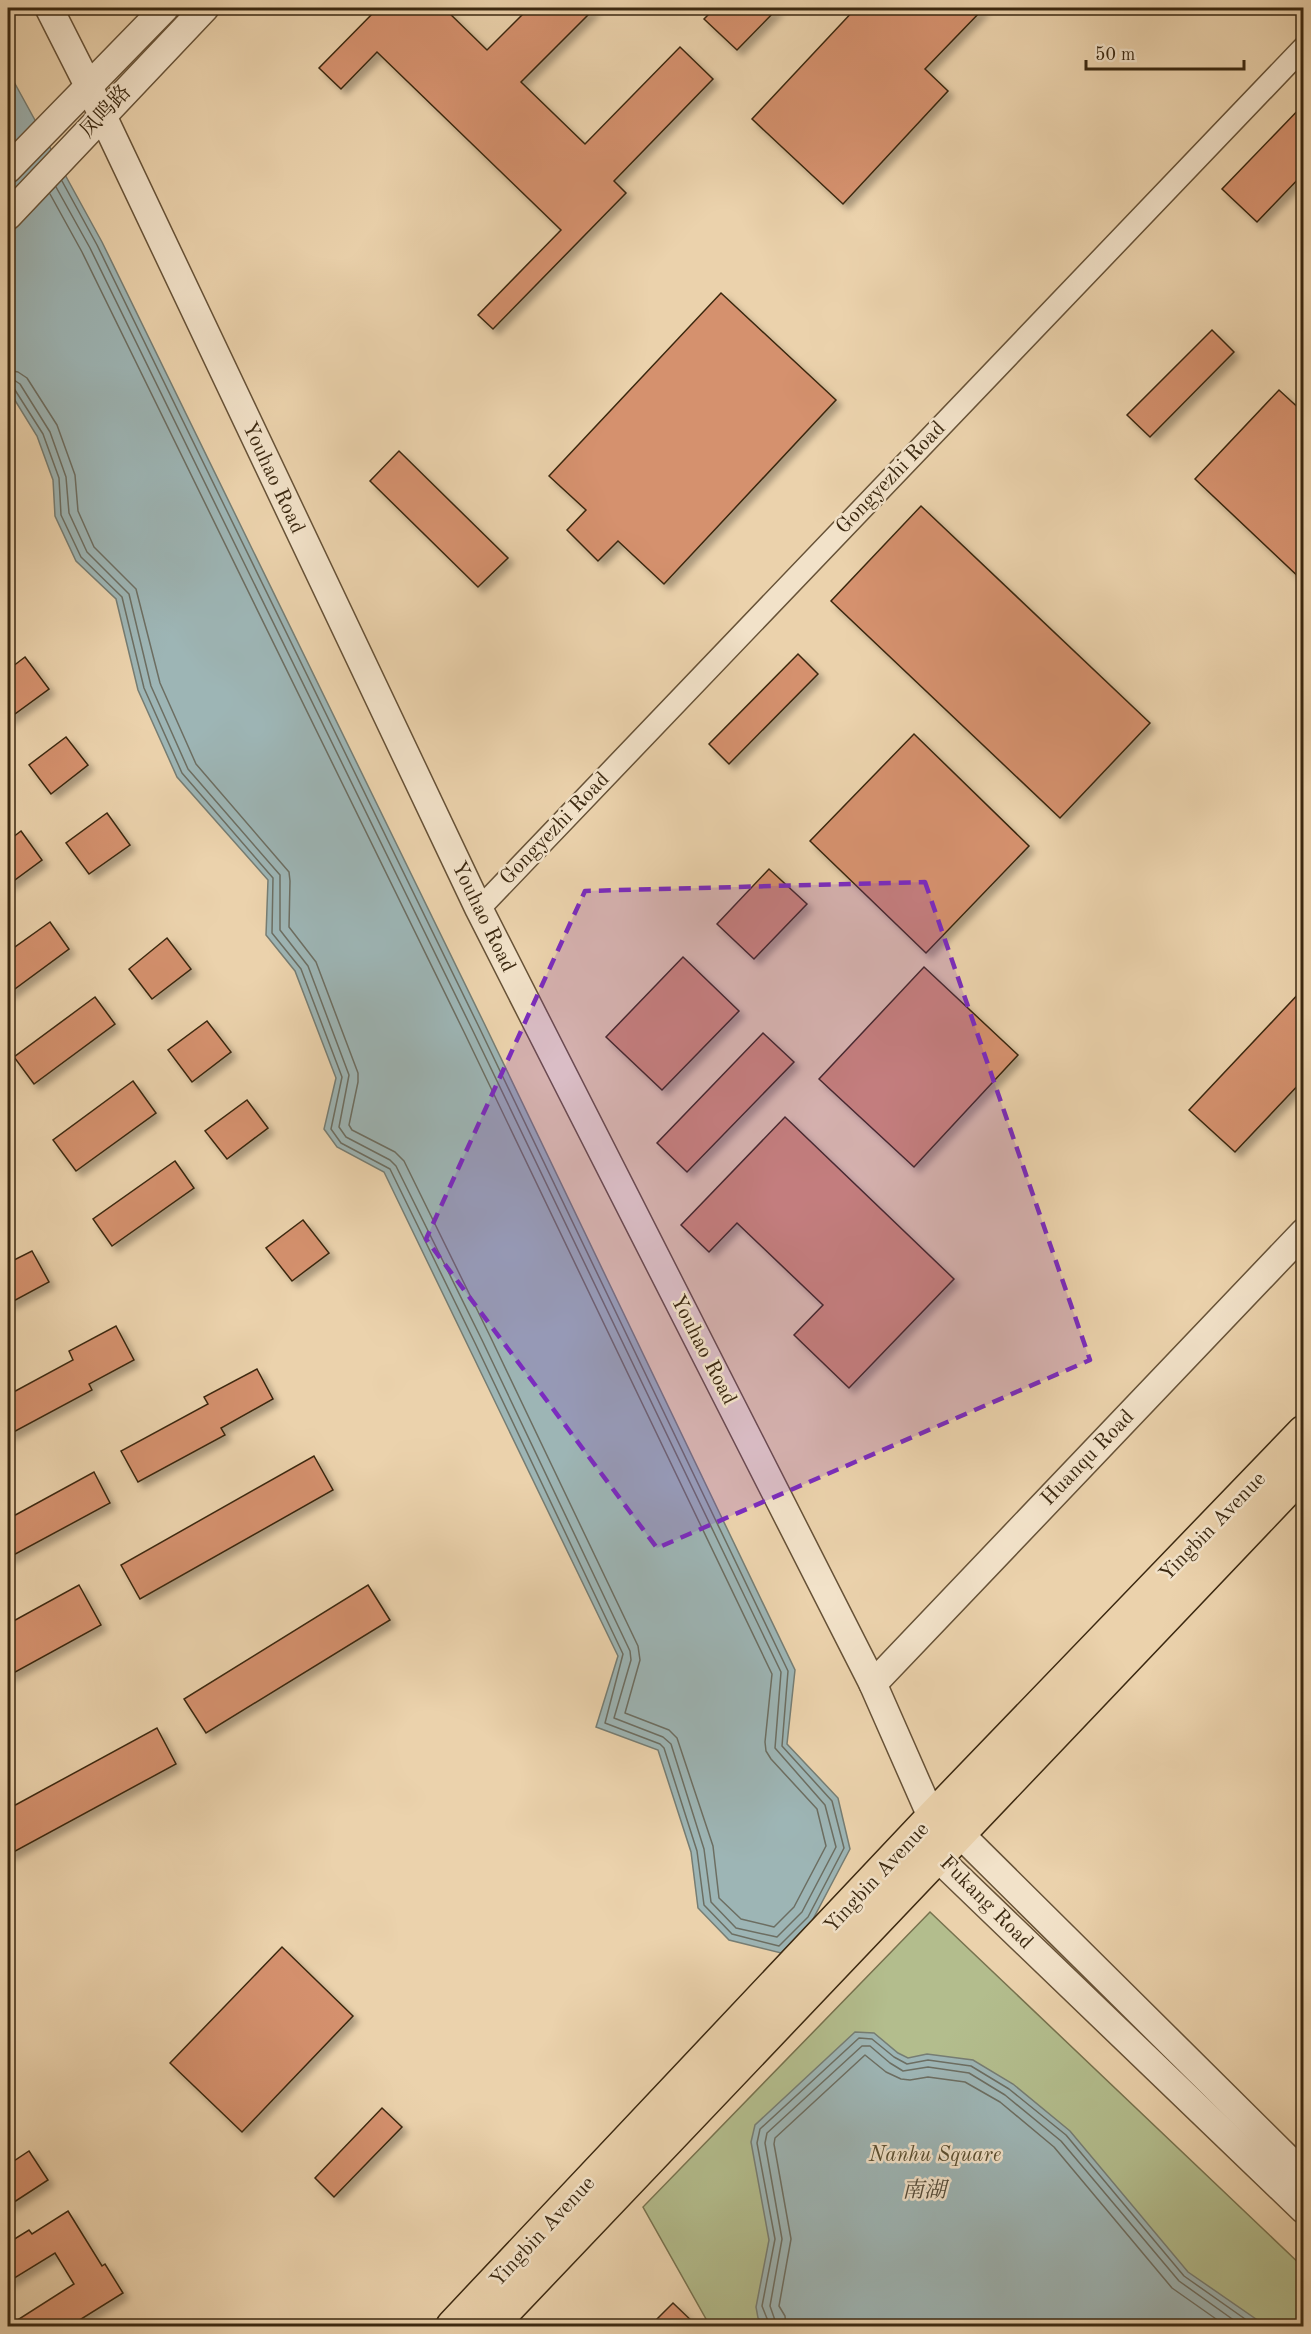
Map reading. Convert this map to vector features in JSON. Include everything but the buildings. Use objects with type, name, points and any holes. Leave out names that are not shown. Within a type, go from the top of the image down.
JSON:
[{"type":"main road","name":"Yingbin Avenue","points":[[490,2326],[937,1857],[946,1826],[1304,1432]]},
{"type":"main road","name":"Yingbin Avenue","points":[[453,2326],[946,1826],[1304,1471]]},
{"type":"street","name":"Youhao Road","points":[[49,8],[88,85],[478,909],[946,1826]]},
{"type":"street","name":"凤鸣路","points":[[8,169],[165,8]]},
{"type":"street","name":"凤鸣路","points":[[8,216],[205,8]]},
{"type":"street","name":"Gongyezhi Road","points":[[478,909],[1304,47]]},
{"type":"street","name":"Huanqu Road","points":[[873,1684],[1304,1232]]},
{"type":"street","name":"Fukang Road","points":[[946,1826],[1304,2175]]},
{"type":"street","name":"Fukang Road","points":[[937,1857],[1304,2210]]},
{"type":"highlighted area","points":[[925,882],[1090,1360],[657,1548],[426,1239],[585,891]]},
{"type":"green space","name":"Nanhu Square","points":[[930,1912],[1303,2267],[1303,2326],[710,2326],[643,2207]]},
{"type":"water","points":[[8,71],[102,242],[484,1023],[795,1670],[787,1744],[838,1798],[850,1849],[812,1921],[781,1953],[729,1940],[698,1908],[691,1852],[658,1750],[596,1727],[618,1656],[384,1172],[337,1147],[324,1129],[336,1078],[295,971],[266,935],[268,880],[177,777],[138,690],[116,599],[76,561],[55,516],[53,480],[37,436],[8,389]]},
{"type":"water","name":"南湖","points":[[855,2032],[874,2033],[898,2053],[908,2058],[927,2054],[973,2060],[1013,2084],[1070,2131],[1188,2272],[1266,2326],[766,2326],[758,2318],[756,2307],[769,2240],[751,2142],[755,2125]]}]
